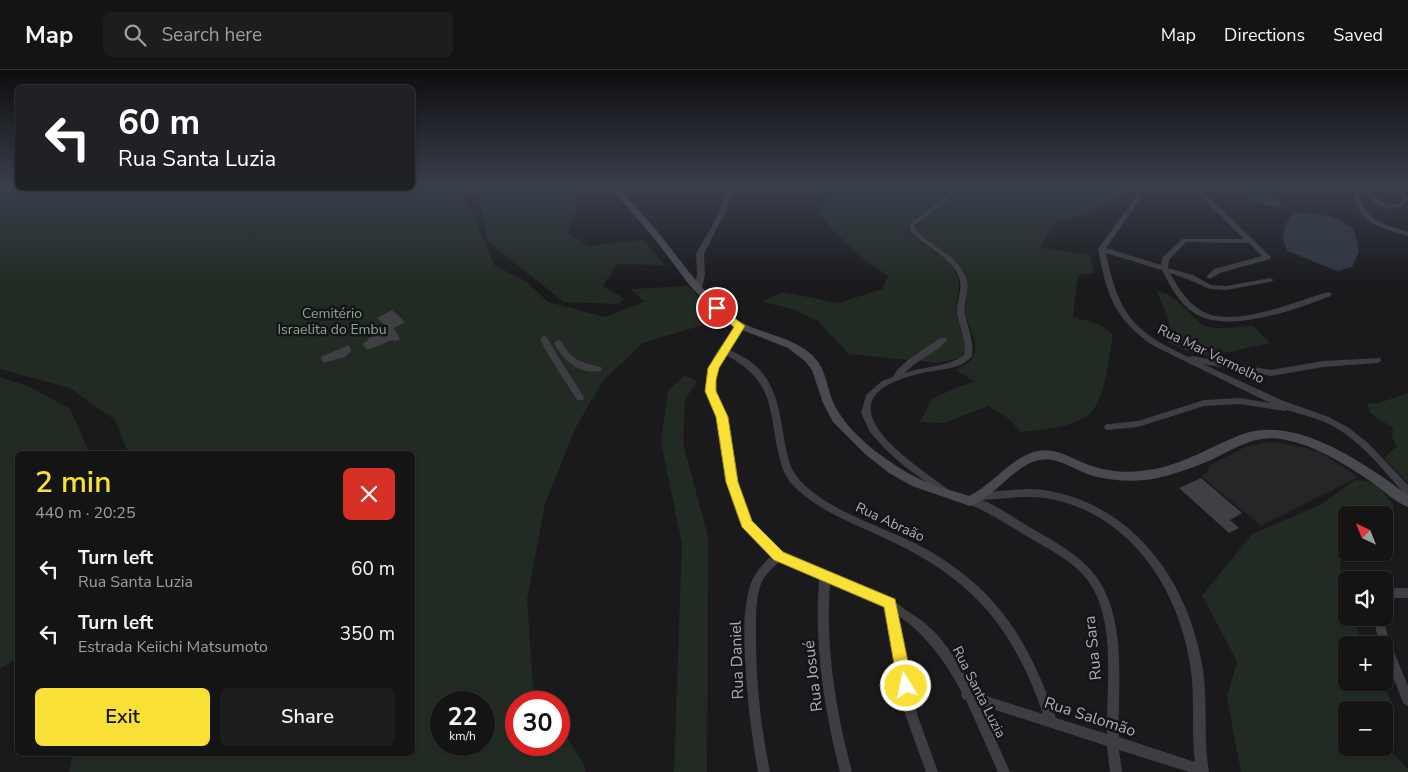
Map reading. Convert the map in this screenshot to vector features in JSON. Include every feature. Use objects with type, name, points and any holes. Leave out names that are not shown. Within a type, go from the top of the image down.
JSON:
[{"type":"main road","points":[[642,220],[717,308],[740,326],[790,345],[808,357],[816,365],[823,380],[830,409],[838,420],[857,439],[894,470],[917,484],[948,494],[975,498],[1038,455],[1050,456],[1093,471],[1116,475],[1137,476],[1166,473],[1186,467],[1246,437],[1261,433],[1303,440],[1321,447],[1361,469],[1408,502]]},
{"type":"street","points":[[698,288],[701,274],[700,254],[718,220]]},
{"type":"street","points":[[918,220],[912,224],[912,229],[922,241],[952,261],[963,277],[961,313],[969,340],[968,356],[958,362],[916,371],[884,384],[870,397],[865,405],[865,413],[868,422],[882,443],[894,455],[948,494]]},
{"type":"street","points":[[1123,220],[1102,249],[1164,268],[1210,287],[1226,288],[1270,280]]},
{"type":"street","points":[[1210,277],[1217,271],[1267,256],[1229,220]]},
{"type":"street","points":[[1373,220],[1408,234]]},
{"type":"street","points":[[1251,241],[1184,240],[1165,260],[1164,268],[1180,296],[1197,311],[1216,319],[1265,313],[1328,294]]},
{"type":"street","name":"Rua Mar Vermelho","points":[[1102,249],[1108,286],[1112,298],[1124,316],[1140,334],[1180,357],[1298,411],[1319,416],[1346,430],[1408,491]]},
{"type":"street","name":"Rua Santa Luzia","points":[[740,326],[713,368],[711,391],[722,417],[732,482],[747,524],[778,556],[891,604],[907,614],[935,639],[968,695],[1004,772]]},
{"type":"street","points":[[544,339],[554,359],[568,376],[580,398]]},
{"type":"street","points":[[896,379],[906,365],[935,347],[942,340]]},
{"type":"street","points":[[558,343],[569,360],[584,367],[598,369]]},
{"type":"street","name":"Rua Abraão","points":[[724,351],[750,365],[768,387],[774,401],[786,466],[802,488],[840,514],[937,560],[971,584],[1001,615],[1037,676],[1052,722]]},
{"type":"street","points":[[1180,357],[1271,373],[1323,364],[1377,360]]},
{"type":"street","points":[[1108,427],[1138,424],[1204,403],[1224,401],[1252,402],[1298,411]]},
{"type":"street","points":[[975,498],[1044,494],[1064,498],[1103,515],[1139,541],[1165,575],[1189,630],[1197,671],[1203,771]]},
{"type":"street","name":"Rua Sara","points":[[975,498],[1053,546],[1084,570],[1096,584],[1108,618],[1113,679],[1111,741],[1116,772]]},
{"type":"street","name":"Rua Daniel","points":[[764,772],[759,753],[755,710],[751,604],[754,586],[762,572],[778,556]]},
{"type":"street","name":"Rua Josué","points":[[825,575],[823,624],[830,691],[846,772]]},
{"type":"street","points":[[1393,593],[1408,593]]},
{"type":"street","points":[[891,604],[911,714],[932,772]]},
{"type":"street","points":[[1380,626],[1408,700]]},
{"type":"street","name":"Rua Salomão","points":[[968,695],[1203,771]]},
{"type":"shaded area","points":[[1274,442],[1307,448],[1323,454],[1358,477],[1261,526],[1201,476],[1207,473],[1209,466],[1245,447]]},
{"type":"green space","name":"Cemitério Israelita do Embu","points":[[0,220],[476,220],[494,265],[527,282],[548,302],[605,317],[645,302],[630,289],[688,286],[722,319],[643,343],[603,381],[576,427],[545,504],[527,599],[533,686],[536,691],[505,691],[505,756],[570,756],[570,742],[583,763],[586,772],[69,772],[72,756],[415,756],[415,451],[128,451],[115,420],[70,388],[0,369]]},
{"type":"green space","points":[[483,220],[573,220],[568,233],[589,246],[643,240],[665,265],[617,264],[603,286],[625,299],[618,304],[564,302],[487,241]]},
{"type":"green space","points":[[825,220],[912,220],[908,223],[908,229],[918,240],[949,263],[957,274],[959,284],[956,310],[965,341],[964,353],[960,358],[938,363],[849,354],[818,321],[793,309],[762,302],[782,292],[838,303],[883,289],[888,276],[850,247]]},
{"type":"green space","points":[[922,220],[1066,220],[1056,222],[1040,248],[1090,255],[1094,273],[1078,275],[1073,317],[1099,324],[1113,334],[1100,397],[1091,412],[1068,425],[1021,432],[1008,418],[988,406],[944,423],[920,422],[933,398],[974,381],[956,370],[971,360],[975,350],[966,314],[968,286],[966,275],[953,258],[927,240],[916,229]]},
{"type":"green space","points":[[1157,291],[1164,292],[1176,300],[1193,317],[1206,326],[1223,328],[1253,326],[1270,343],[1223,353],[1221,359],[1186,351],[1168,342],[1169,322]]},
{"type":"green space","points":[[685,375],[697,382],[685,399],[683,443],[708,537],[707,772],[674,772],[682,544],[661,442],[668,391]]},
{"type":"green space","points":[[0,377],[28,386],[70,409],[89,451],[15,451],[15,659],[0,669]]},
{"type":"green space","points":[[1408,393],[1408,483],[1384,458],[1397,446],[1392,437],[1393,428],[1370,413],[1367,403],[1376,404]]},
{"type":"green space","points":[[1355,480],[1374,484],[1395,507],[1393,510],[1393,506],[1338,506],[1338,561],[1340,561],[1341,571],[1338,571],[1338,626],[1355,626],[1360,636],[1338,636],[1338,691],[1387,691],[1391,701],[1338,701],[1338,756],[1393,756],[1393,754],[1408,769],[1408,772],[1241,772],[1227,698],[1237,661],[1202,596],[1252,534],[1322,504]]},
{"type":"water","points":[[1288,220],[1338,220],[1348,225],[1354,229],[1359,252],[1352,267],[1339,271],[1288,251],[1284,242]]},
{"type":"building","points":[[392,310],[405,322],[394,328],[400,339],[392,340],[368,350],[362,344],[369,340],[367,339],[389,329],[377,318]]},
{"type":"building","points":[[349,345],[351,351],[345,357],[323,363],[321,357]]},
{"type":"building","points":[[1201,478],[1242,513],[1230,520],[1239,528],[1229,533],[1179,488]]},
{"type":"route","points":[[717,308],[740,326],[713,368],[710,380],[711,391],[722,417],[732,482],[738,504],[747,524],[778,556],[891,604],[906,686]]}]
